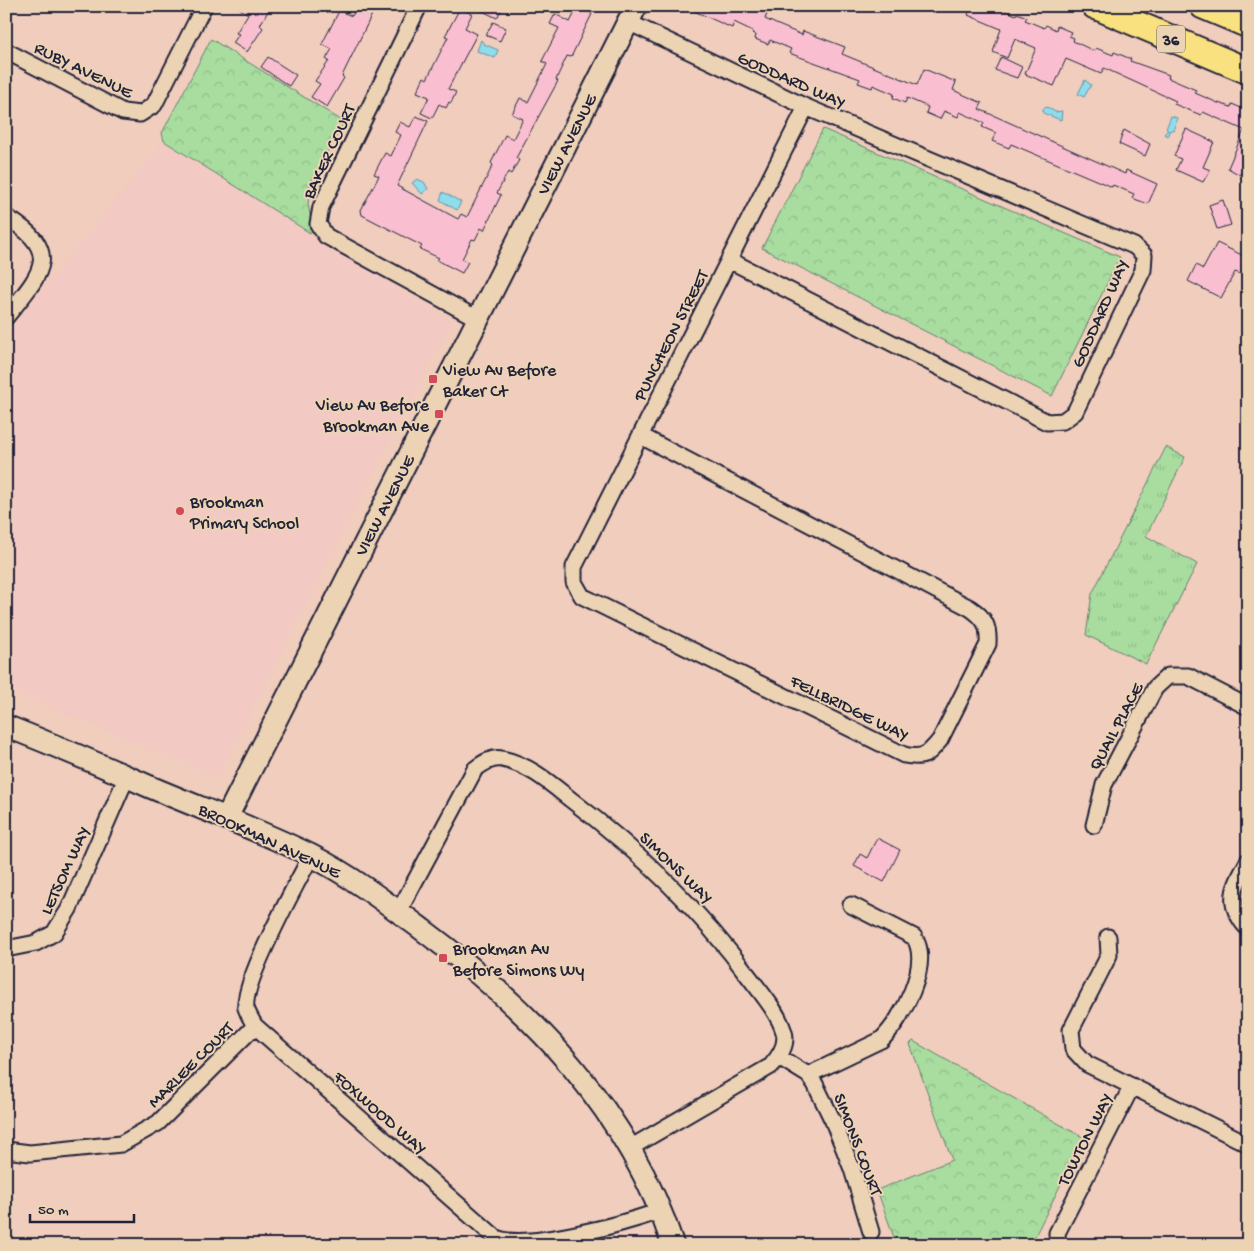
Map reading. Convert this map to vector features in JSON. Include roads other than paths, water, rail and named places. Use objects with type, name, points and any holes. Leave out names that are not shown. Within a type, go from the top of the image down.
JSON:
[{"type":"main road","name":"36","points":[[1095,6],[1248,71]]},
{"type":"main road","points":[[1203,6],[1248,25]]},
{"type":"street","name":"RUBY AVENUE","points":[[6,51],[123,112],[140,114],[154,105],[204,6]]},
{"type":"street","name":"BAKER COURT","points":[[419,6],[321,207],[318,224],[326,236],[478,319]]},
{"type":"street","name":"VIEW AVENUE","points":[[227,817],[632,14]]},
{"type":"street","name":"GODDARD WAY","points":[[632,14],[806,107],[1134,246],[1144,255],[1143,270],[1075,412],[1063,421],[1047,422],[729,260]]},
{"type":"street","name":"PUNCHEON STREET","points":[[574,582],[574,567],[806,107]]},
{"type":"street","points":[[6,216],[36,238],[42,252],[42,266],[35,281],[6,317]]},
{"type":"street","name":"FELLBRIDGE WAY","points":[[574,582],[582,596],[904,755],[917,758],[929,753],[940,740],[988,644],[988,628],[982,616],[970,608],[640,436]]},
{"type":"street","name":"QUAIL PLACE","points":[[1094,825],[1104,785],[1155,688],[1168,676],[1188,676],[1248,707]]},
{"type":"street","name":"BROOKMAN AVENUE","points":[[6,726],[227,817],[311,856],[351,879],[399,912],[475,970],[533,1022],[588,1086],[630,1148],[660,1211],[673,1245]]},
{"type":"street","name":"SIMONS WAY","points":[[399,912],[474,768],[486,761],[500,758],[515,762],[544,778],[604,824],[655,869],[699,914],[765,998],[779,1021],[784,1034],[784,1045],[779,1057]]},
{"type":"street","name":"LETSOM WAY","points":[[6,949],[36,943],[54,934],[69,910],[127,776]]},
{"type":"street","name":"FOXWOOD WAY","points":[[311,856],[269,939],[250,984],[246,1008],[255,1026],[496,1238],[504,1242],[541,1242],[660,1211]]},
{"type":"street","points":[[1248,861],[1233,889],[1234,908],[1244,926],[1248,928]]},
{"type":"street","points":[[808,1075],[881,1040],[890,1031],[906,1007],[920,964],[919,944],[914,937],[851,905]]},
{"type":"street","points":[[1108,937],[1109,955],[1071,1030],[1073,1049],[1088,1064],[1132,1086]]},
{"type":"street","name":"MARLEE COURT","points":[[6,1150],[30,1153],[121,1144],[158,1123],[255,1026]]},
{"type":"street","points":[[630,1148],[771,1066],[779,1057]]},
{"type":"street","name":"SIMONS COURT","points":[[779,1057],[808,1075],[833,1120],[852,1169],[870,1232]]},
{"type":"street","name":"TOWTON WAY","points":[[1058,1245],[1057,1233],[1132,1086],[1248,1144]]},
{"type":"water","points":[[481,40],[484,44],[498,50],[495,58],[477,51]]},
{"type":"water","points":[[1085,80],[1091,85],[1084,97],[1078,94]]},
{"type":"water","points":[[1047,107],[1055,112],[1062,111],[1061,120],[1043,113],[1043,109]]},
{"type":"water","points":[[1171,116],[1177,118],[1174,129],[1169,131],[1168,136],[1164,134],[1168,130],[1166,129]]},
{"type":"water","points":[[417,179],[424,182],[428,189],[422,194],[412,183]]},
{"type":"water","points":[[443,192],[461,202],[457,210],[440,200]]},
{"type":"place","name":"View Av Before Baker Ct","points":[[433,379]]},
{"type":"place","name":"View Av Before Brookman Ave","points":[[439,414]]},
{"type":"place","name":"Brookman Primary School","points":[[180,511]]},
{"type":"place","name":"Brookman Av Before Simons Wy","points":[[443,958]]}]
